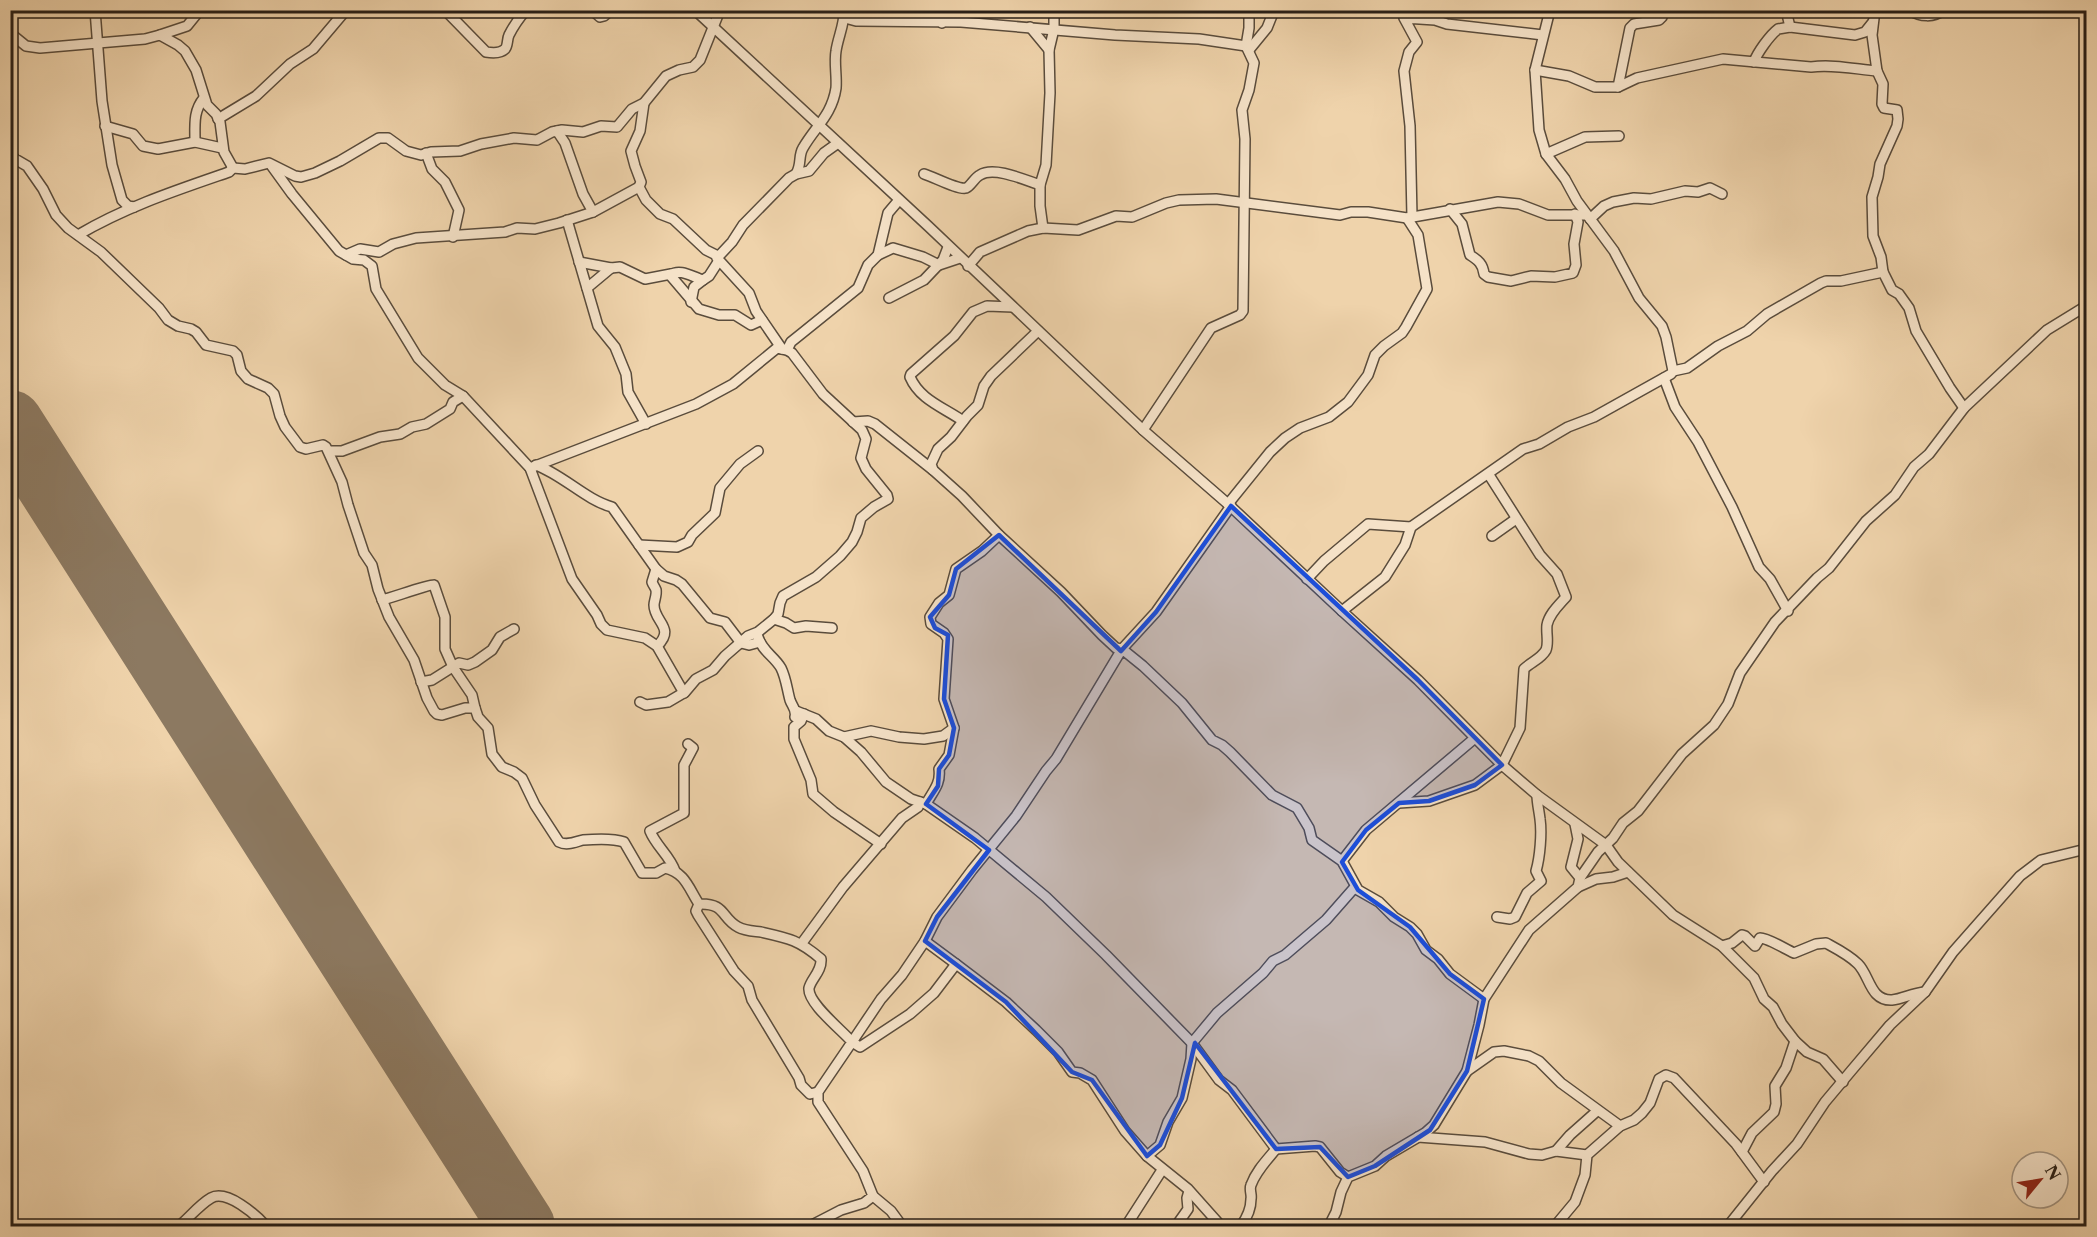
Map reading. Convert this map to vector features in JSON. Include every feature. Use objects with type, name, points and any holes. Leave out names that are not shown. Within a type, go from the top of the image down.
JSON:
[{"type":"street","points":[[95,10],[98,66],[105,126],[112,165],[122,200],[122,211]]},
{"type":"street","points":[[10,33],[30,47],[98,43],[160,35],[187,26],[200,10]]},
{"type":"street","points":[[218,119],[256,96],[290,64],[313,49],[346,10]]},
{"type":"street","points":[[445,10],[486,52],[491,53],[504,51],[513,28],[526,10]]},
{"type":"street","points":[[592,10],[600,17],[610,10]]},
{"type":"street","points":[[696,10],[1143,430],[1229,505],[1418,680],[1502,765],[1537,795],[1606,846],[1628,872],[1673,915],[1722,946],[1754,978],[1764,999],[1773,1007],[1795,1041],[1807,1052],[1823,1059],[1843,1082]]},
{"type":"street","points":[[78,235],[122,211],[229,172],[233,168],[245,169],[269,163],[295,176],[307,176],[361,150],[379,138],[388,138],[412,153],[426,153],[460,151],[481,144],[514,138],[537,140],[562,130],[583,132],[601,126],[617,127],[632,109],[644,103],[666,76],[679,70],[693,68],[700,60],[720,10]]},
{"type":"street","points":[[1043,228],[1040,185],[1046,165],[1050,93],[1049,50],[1054,29],[1054,10]]},
{"type":"street","points":[[1143,430],[1211,328],[1242,314],[1245,139],[1242,110],[1249,90],[1254,63],[1248,48],[1250,11],[1273,13],[1335,10]]},
{"type":"street","points":[[1396,10],[1405,17],[1543,35]]},
{"type":"street","points":[[1550,10],[1535,70],[1539,130],[1546,154],[1566,179],[1588,217],[1624,268],[1639,298],[1662,326],[1673,371]]},
{"type":"street","points":[[1618,87],[1630,28],[1634,24],[1659,20],[1664,10]]},
{"type":"street","points":[[1786,10],[1790,27]]},
{"type":"street","points":[[1875,10],[1872,34],[1877,71],[1883,84],[1883,106],[1897,110],[1898,119],[1892,139],[1880,164],[1872,196],[1873,236],[1881,257],[1883,272],[1892,290],[1899,294],[1909,308],[1913,325],[1920,339],[1956,399],[1964,408]]},
{"type":"street","points":[[1910,10],[1915,14],[1926,16],[1938,15],[1944,10]]},
{"type":"street","points":[[1248,48],[1267,28],[1273,13]]},
{"type":"street","points":[[691,302],[694,287],[709,276],[718,259],[743,225],[796,174],[800,167],[801,152],[820,126],[832,101],[836,86],[836,52],[844,14],[856,21],[944,16],[956,22],[1115,35],[1199,39],[1248,48]]},
{"type":"street","points":[[814,1093],[881,999],[902,975],[925,941],[937,917],[1016,816],[1056,759],[1122,650],[1155,612],[1229,505],[1270,452],[1285,438],[1300,428],[1329,417],[1348,402],[1368,375],[1375,355],[1383,346],[1402,333],[1427,289],[1418,236],[1410,217],[1410,126],[1404,70],[1409,52],[1417,42],[1409,25],[1404,21],[1405,17]]},
{"type":"street","points":[[1754,62],[1756,55],[1768,43],[1774,31],[1790,27],[1855,35],[1865,32],[1873,22]]},
{"type":"street","points":[[1030,27],[1049,50]]},
{"type":"street","points":[[160,35],[185,51],[196,70],[207,105],[218,119],[222,148],[233,168]]},
{"type":"street","points":[[1856,68],[1876,58]]},
{"type":"street","points":[[1535,70],[1569,76],[1595,87],[1618,87],[1637,78],[1723,59],[1877,71]]},
{"type":"street","points":[[195,142],[194,117],[198,105],[204,98]]},
{"type":"street","points":[[346,255],[360,249],[380,252],[393,244],[416,238],[505,232],[517,228],[535,229],[593,212],[639,188],[641,182],[631,151],[640,131],[644,103]]},
{"type":"street","points":[[105,126],[133,134],[142,146],[158,149],[195,142],[222,148]]},
{"type":"street","points":[[557,131],[565,143],[583,194],[593,212]]},
{"type":"street","points":[[1546,154],[1585,137],[1619,136]]},
{"type":"street","points":[[796,174],[808,171],[824,153],[838,143]]},
{"type":"street","points":[[10,153],[27,166],[43,189],[56,216],[100,252],[173,324],[191,329],[206,345],[233,351],[237,355],[241,371],[248,379],[274,394],[285,427],[300,447],[306,449],[323,445],[329,451],[342,482],[364,553],[372,566],[388,617],[414,660],[427,698],[437,714],[475,708]]},
{"type":"street","points":[[426,153],[432,169],[445,182],[459,210],[453,237]]},
{"type":"street","points":[[269,163],[339,250],[346,255],[364,260],[372,266],[376,289],[418,358],[445,385],[463,396],[533,467],[563,478],[601,504],[612,507],[656,569],[664,576],[682,584],[710,618],[725,622],[741,643],[749,645],[759,637],[778,614],[783,597],[828,567],[852,542],[861,518],[888,499],[866,469],[861,458],[866,439],[862,430],[823,394],[792,353],[784,349],[762,320],[749,293],[718,259],[673,219],[660,214],[646,200],[639,188]]},
{"type":"street","points":[[924,174],[962,188],[981,174],[989,172],[1004,173],[1040,185]]},
{"type":"street","points":[[968,266],[980,252],[1028,231],[1043,228],[1078,230],[1116,216],[1132,217],[1179,200],[1216,199],[1315,213],[1340,215],[1368,212],[1410,217],[1498,202],[1519,204],[1548,215],[1575,214],[1588,217],[1604,206],[1634,198],[1651,199],[1710,188],[1722,194]]},
{"type":"street","points":[[122,200],[128,206],[134,207]]},
{"type":"street","points":[[878,255],[888,213],[899,200]]},
{"type":"street","points":[[1450,209],[1462,224],[1470,255],[1484,267],[1484,274],[1488,277],[1511,281],[1531,276],[1555,277],[1573,273],[1576,265],[1574,244],[1578,222],[1575,214]]},
{"type":"street","points":[[1418,236],[1424,216]]},
{"type":"street","points":[[567,220],[598,326],[615,347],[626,374],[628,392],[646,424]]},
{"type":"street","points":[[889,298],[924,280],[943,260],[948,246]]},
{"type":"street","points":[[533,467],[696,404],[733,384],[773,351],[784,349],[854,292],[868,265],[878,255],[893,248],[923,257],[939,265],[960,258]]},
{"type":"street","points":[[579,262],[610,268],[620,267],[645,279],[682,272],[703,280]]},
{"type":"street","points":[[587,288],[610,268]]},
{"type":"street","points":[[1342,611],[1385,577],[1405,545],[1411,528],[1524,449],[1594,417],[1673,371],[1677,372],[1686,368],[1718,346],[1747,331],[1767,314],[1821,283],[1883,272]]},
{"type":"street","points":[[671,274],[691,302],[699,309],[705,312],[735,315],[751,325],[762,320]]},
{"type":"street","points":[[963,421],[929,401],[911,381],[911,374],[954,336],[973,312],[987,306],[1012,307]]},
{"type":"street","points":[[1329,1227],[1348,1177],[1375,1166],[1386,1156],[1434,1125],[1467,1071],[1484,999],[1529,930],[1579,882],[1598,852],[1606,846],[1623,823],[1638,810],[1682,754],[1714,725],[1728,704],[1740,673],[1775,622],[1829,568],[1866,521],[1895,495],[1914,467],[1929,454],[1964,408],[2047,330],[2086,306]]},
{"type":"street","points":[[933,470],[932,459],[938,449],[978,405],[984,386],[991,376],[1038,331]]},
{"type":"street","points":[[1664,378],[1675,407],[1713,471],[1759,567],[1770,579],[1788,611]]},
{"type":"street","points":[[445,385],[446,394],[453,402]]},
{"type":"street","points":[[329,451],[342,451],[426,424],[450,409],[453,402],[463,396]]},
{"type":"street","points":[[853,422],[875,423],[962,496],[999,536],[1061,592],[1102,635],[1116,648],[1143,666],[1182,703],[1212,740],[1230,752],[1272,795],[1297,808],[1309,828],[1312,840],[1342,861],[1355,887],[1362,894],[1379,902],[1394,917],[1410,927],[1426,950],[1438,959],[1450,975],[1484,999]]},
{"type":"street","points":[[639,544],[677,548],[688,542],[692,535],[715,513],[720,488],[740,464],[758,451]]},
{"type":"street","points":[[533,467],[572,579],[601,624],[607,630],[645,638],[657,646],[685,688]]},
{"type":"street","points":[[1399,803],[1428,801],[1475,785],[1502,765],[1520,728],[1524,669],[1545,651],[1547,623],[1566,597],[1557,574],[1540,555],[1489,475]]},
{"type":"street","points":[[1492,536],[1516,519]]},
{"type":"street","points":[[1307,579],[1324,561],[1368,524],[1411,528]]},
{"type":"street","points":[[802,943],[843,887],[902,818],[923,803],[940,780],[939,769],[949,754],[954,728],[944,699],[948,639],[944,633],[930,624],[930,618],[939,603],[949,595],[956,569],[999,536]]},
{"type":"street","points":[[656,569],[651,582],[656,590],[654,606],[663,624],[664,633],[662,641],[657,646]]},
{"type":"street","points":[[382,600],[415,591],[429,584],[434,585],[446,616],[445,649],[453,667],[472,695],[478,717],[488,728],[492,754],[502,767],[522,778],[558,843],[617,840],[626,844],[642,873],[651,874],[665,868],[675,871],[684,878],[699,904],[720,908],[734,925],[747,931],[782,936],[802,943],[822,962],[809,988],[812,1001],[852,1042],[860,1047],[910,1014],[934,993],[956,964]]},
{"type":"street","points":[[774,619],[786,622],[794,628],[806,626],[832,628]]},
{"type":"street","points":[[421,682],[432,680],[459,663],[468,665],[475,662],[492,650],[500,638],[514,629]]},
{"type":"street","points":[[759,637],[761,646],[781,669],[791,703],[800,713],[816,719],[829,731],[844,737],[861,752],[886,782],[904,795],[923,803],[989,850],[1046,897],[1192,1043],[1219,1080],[1232,1090],[1276,1149]]},
{"type":"street","points":[[640,702],[646,705],[668,702],[696,680],[714,670],[725,656],[741,643]]},
{"type":"street","points":[[800,713],[794,727],[794,739],[811,780],[813,794],[834,812],[881,844]]},
{"type":"street","points":[[844,737],[871,731],[924,739],[943,736],[954,728]]},
{"type":"street","points":[[1342,861],[1366,830],[1475,738]]},
{"type":"street","points":[[675,871],[673,864],[658,847],[650,831],[684,813],[684,765],[693,748],[688,744]]},
{"type":"street","points":[[1497,918],[1515,917],[1527,893],[1541,881],[1536,871],[1540,855],[1541,821],[1537,795]]},
{"type":"street","points":[[1575,824],[1578,839],[1571,867],[1579,882]]},
{"type":"street","points":[[1728,1227],[1797,1144],[1826,1102],[1890,1025],[1925,992],[1953,952],[2020,876],[2040,860],[2086,849]]},
{"type":"street","points":[[1579,882],[1613,877],[1628,872]]},
{"type":"street","points":[[1151,1157],[1160,1145],[1168,1122],[1182,1098],[1191,1059],[1192,1043],[1217,1013],[1273,962],[1285,955],[1326,920],[1355,887]]},
{"type":"street","points":[[699,904],[696,911],[698,915],[734,970],[748,986],[752,1000],[801,1085],[814,1093],[863,1171],[873,1196],[891,1211],[902,1227]]},
{"type":"street","points":[[1722,946],[1732,943],[1742,935],[1755,946],[1760,938],[1766,938],[1794,952],[1826,943],[1862,969],[1870,987],[1878,996],[1893,1000],[1912,993],[1925,992]]},
{"type":"street","points":[[925,941],[1006,1002],[1058,1052],[1072,1072],[1080,1073],[1092,1080],[1125,1131],[1162,1170],[1189,1191],[1218,1220],[1221,1227]]},
{"type":"street","points":[[1742,1152],[1752,1133],[1774,1112],[1775,1086],[1786,1068],[1795,1041]]},
{"type":"street","points":[[1467,1071],[1494,1053],[1504,1051],[1529,1056],[1539,1060],[1561,1083],[1620,1126]]},
{"type":"street","points":[[1555,1227],[1575,1202],[1585,1175],[1587,1155],[1620,1126],[1634,1120],[1642,1113],[1650,1103],[1659,1079],[1670,1076],[1742,1152],[1764,1182]]},
{"type":"street","points":[[1556,1151],[1570,1135],[1598,1111]]},
{"type":"street","points":[[1417,1137],[1485,1142],[1529,1154],[1542,1155],[1556,1151],[1587,1155]]},
{"type":"street","points":[[1241,1227],[1249,1208],[1250,1188],[1254,1178],[1276,1149],[1320,1147],[1340,1172],[1348,1177]]},
{"type":"street","points":[[1126,1227],[1162,1170]]},
{"type":"street","points":[[1176,1227],[1188,1209],[1189,1191]]},
{"type":"street","points":[[179,1227],[212,1197],[222,1195],[238,1203],[266,1227]]},
{"type":"street","points":[[810,1227],[842,1210],[864,1203],[873,1196]]},
{"type":"highlighted area","points":[[1231,506],[1418,680],[1502,765],[1475,785],[1429,801],[1399,803],[1366,830],[1342,862],[1358,890],[1410,927],[1450,974],[1484,999],[1467,1071],[1430,1130],[1375,1166],[1348,1177],[1320,1147],[1276,1149],[1195,1043],[1182,1098],[1160,1145],[1147,1156],[1092,1080],[1072,1072],[1006,1002],[925,941],[937,917],[989,850],[926,804],[938,786],[939,769],[949,755],[954,728],[944,699],[948,635],[935,628],[930,617],[949,595],[956,569],[999,535],[1121,651],[1156,612]]},
{"type":"runway","points":[[10,423],[522,1226]]}]
